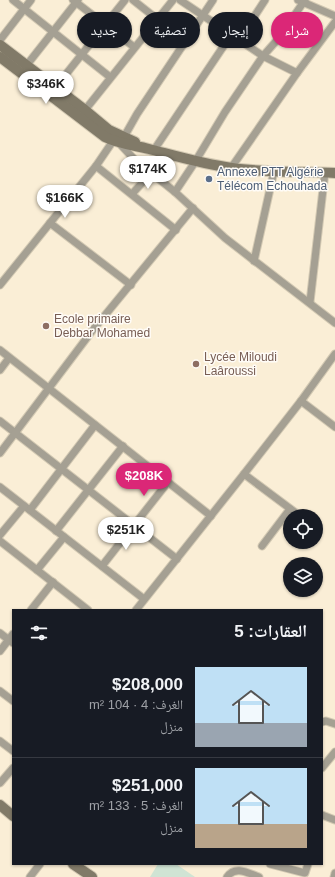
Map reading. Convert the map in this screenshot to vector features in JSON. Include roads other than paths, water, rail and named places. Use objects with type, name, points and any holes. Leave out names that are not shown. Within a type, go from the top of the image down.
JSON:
[{"type":"street","points":[[13,0],[110,77]]},
{"type":"street","points":[[0,40],[31,0]]},
{"type":"street","points":[[116,12],[125,0]]},
{"type":"street","points":[[133,0],[148,12]]},
{"type":"street","points":[[163,12],[173,0]]},
{"type":"street","points":[[180,0],[208,20]]},
{"type":"street","points":[[0,285],[50,222],[119,140],[213,0]]},
{"type":"street","points":[[257,12],[265,0]]},
{"type":"street","points":[[26,66],[76,1],[90,12]]},
{"type":"street","points":[[175,192],[225,112],[263,56],[278,39],[302,1],[335,16]]},
{"type":"street","points":[[231,168],[297,73],[335,22]]},
{"type":"street","points":[[85,110],[140,40]]},
{"type":"street","points":[[55,88],[87,48]]},
{"type":"street","points":[[151,149],[222,48]]},
{"type":"street","points":[[251,48],[263,56],[297,73]]},
{"type":"street","points":[[1,53],[105,137],[195,162],[231,168],[274,171],[330,172],[310,302]]},
{"type":"street","points":[[1,53],[26,66],[85,110],[109,130],[134,159],[175,192],[225,238],[310,302],[335,323]]},
{"type":"street","points":[[96,166],[176,230]]},
{"type":"street","points":[[254,261],[274,171]]},
{"type":"street","points":[[132,194],[151,173]]},
{"type":"street","points":[[0,453],[92,331],[193,208]]},
{"type":"street","points":[[50,222],[131,285]]},
{"type":"street","points":[[0,350],[211,516]]},
{"type":"street","points":[[137,609],[244,474],[335,354]]},
{"type":"street","points":[[0,370],[9,358]]},
{"type":"street","points":[[301,400],[335,427]]},
{"type":"street","points":[[0,422],[177,558]]},
{"type":"street","points":[[0,536],[27,508],[95,425]]},
{"type":"street","points":[[56,531],[123,446]]},
{"type":"street","points":[[244,474],[290,509]]},
{"type":"street","points":[[102,566],[168,482]]},
{"type":"street","points":[[0,487],[144,600]]},
{"type":"street","points":[[262,546],[283,518]]},
{"type":"street","points":[[37,570],[64,537]]},
{"type":"street","points":[[0,541],[85,609]]},
{"type":"street","points":[[32,609],[53,582]]},
{"type":"street","points":[[0,633],[12,639],[0,651]]},
{"type":"street","points":[[0,691],[12,700]]},
{"type":"street","points":[[323,722],[326,721],[335,724]]},
{"type":"street","points":[[0,741],[12,750]]},
{"type":"street","points":[[323,767],[335,752]]},
{"type":"street","points":[[0,783],[12,769]]},
{"type":"street","points":[[0,805],[12,815]]},
{"type":"street","points":[[323,816],[335,820]]},
{"type":"street","points":[[30,877],[39,865]]},
{"type":"street","points":[[274,865],[305,873],[308,865]]},
{"type":"street","points":[[85,867],[92,877]]},
{"type":"street","points":[[227,877],[230,873],[238,870],[259,877]]},
{"type":"street","points":[[334,877],[335,873]]},
{"type":"place","name":"Annexe PTT Algérie Télécom Echouhada","points":[[209,179]]},
{"type":"place","name":"Ecole primaire Debbar Mohamed","points":[[46,326]]},
{"type":"place","name":"Lycée Miloudi Laâroussi","points":[[196,364]]}]
